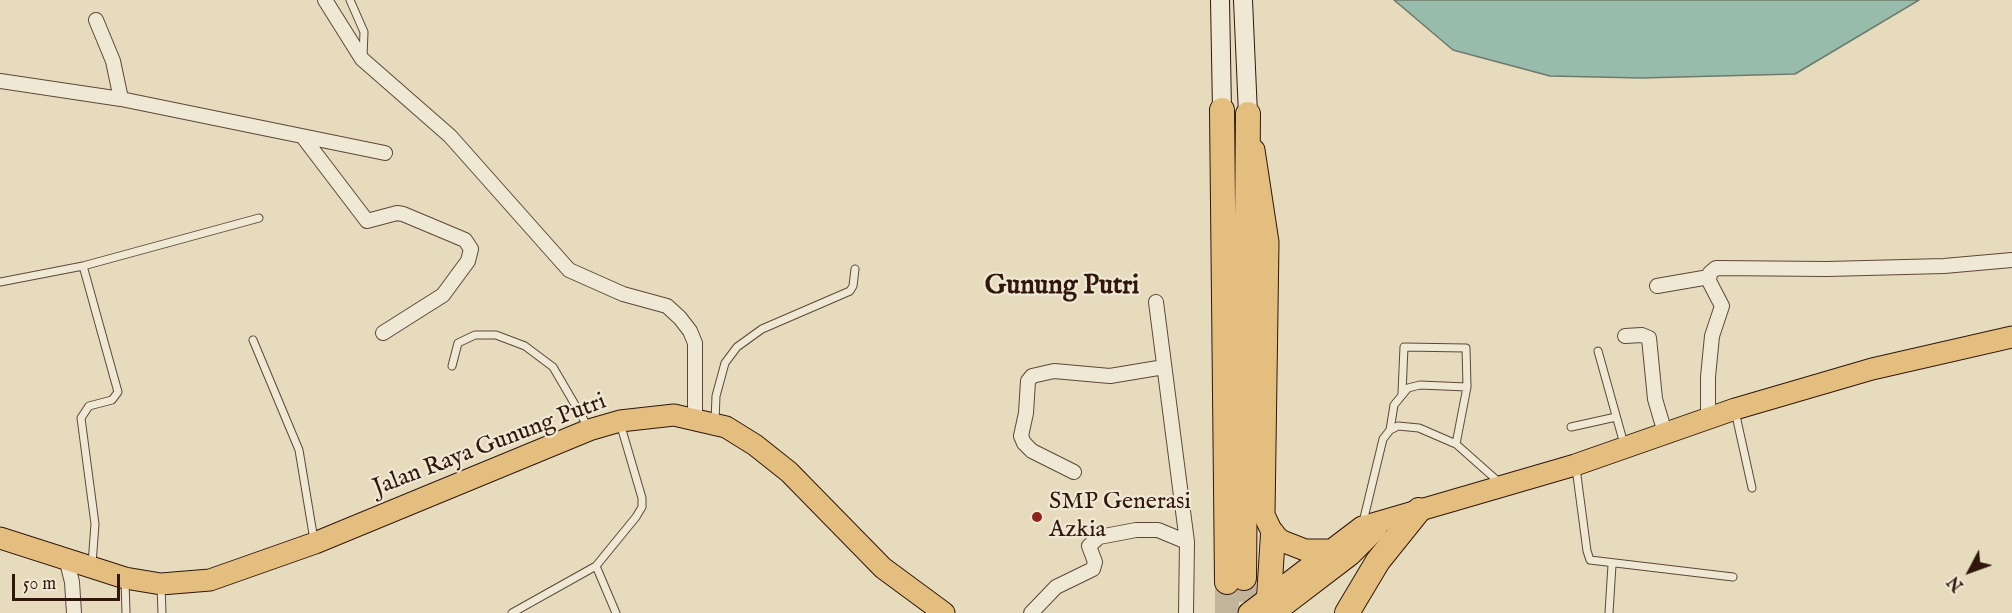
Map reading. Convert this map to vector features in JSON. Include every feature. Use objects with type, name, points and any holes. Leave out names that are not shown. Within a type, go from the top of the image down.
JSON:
[{"type":"highway","points":[[1222,110],[1236,580],[1248,114]]},
{"type":"highway","points":[[1347,613],[1378,561],[1419,510]]},
{"type":"highway","points":[[1270,607],[1273,534]]},
{"type":"main road","points":[[1248,114],[1265,207],[1268,242],[1264,515],[1273,534],[1282,541],[1305,550],[1330,550]]},
{"type":"main road","points":[[1270,607],[1330,550],[1362,527],[1575,465],[1735,409],[1872,369],[2012,337]]},
{"type":"main road","name":"Jalan Raya Gunung Putri","points":[[0,538],[124,578],[161,584],[210,580],[315,543],[589,430],[620,421],[674,415],[726,427],[755,444],[789,472],[883,568],[944,613]]},
{"type":"main road","points":[[1249,613],[1270,607],[1350,555],[1382,522]]},
{"type":"street","points":[[325,0],[363,59],[450,136],[569,270],[623,294],[667,306],[680,318],[695,342],[705,421]]},
{"type":"street","points":[[1220,0],[1222,110]]},
{"type":"street","points":[[1243,0],[1248,114]]},
{"type":"street","points":[[96,20],[113,61],[121,99]]},
{"type":"street","points":[[0,81],[121,99],[385,153]]},
{"type":"street","points":[[303,136],[367,221],[392,214],[403,214],[465,240],[471,249],[468,261],[443,295],[383,333]]},
{"type":"street","points":[[1708,418],[1708,377],[1712,336],[1722,302],[1709,285],[1709,277],[1713,270],[1721,267],[1827,269],[1944,266],[2012,260]]},
{"type":"street","points":[[1657,286],[1709,277]]},
{"type":"street","points":[[1156,302],[1187,542],[1186,613]]},
{"type":"street","points":[[1625,336],[1642,335],[1649,338],[1655,399],[1665,433]]},
{"type":"street","points":[[1074,472],[1032,451],[1024,443],[1021,435],[1026,413],[1028,381],[1032,376],[1054,371],[1110,376],[1164,367]]},
{"type":"street","points":[[1031,613],[1056,587],[1093,569],[1095,562],[1089,546],[1099,537],[1136,530],[1158,530],[1187,542]]},
{"type":"street","points":[[66,558],[72,582],[74,613]]},
{"type":"lane","points":[[350,0],[364,33],[363,59]]},
{"type":"lane","points":[[0,282],[83,266],[259,218]]},
{"type":"lane","points":[[83,266],[114,370],[118,392],[112,400],[89,406],[81,418],[95,524],[91,566]]},
{"type":"lane","points":[[705,421],[716,396],[725,363],[738,347],[762,329],[850,291],[853,286],[855,269]]},
{"type":"lane","points":[[452,366],[458,343],[476,335],[496,335],[525,346],[553,367],[589,430]]},
{"type":"lane","points":[[253,340],[299,450],[315,543]]},
{"type":"lane","points":[[1402,393],[1402,349],[1407,345],[1466,348],[1467,387],[1456,444]]},
{"type":"lane","points":[[1598,351],[1625,449]]},
{"type":"lane","points":[[1362,527],[1379,450],[1390,430],[1394,405],[1402,393],[1414,385],[1467,387]]},
{"type":"lane","points":[[1735,409],[1752,488]]},
{"type":"lane","points":[[1571,427],[1616,417]]},
{"type":"lane","points":[[512,613],[596,566],[642,507],[642,498],[620,421]]},
{"type":"lane","points":[[1390,430],[1398,426],[1419,428],[1456,444],[1504,486]]},
{"type":"lane","points":[[1575,465],[1589,558],[1593,561],[1612,565],[1734,577]]},
{"type":"lane","points":[[1609,613],[1612,565]]},
{"type":"lane","points":[[596,566],[616,613]]},
{"type":"lane","points":[[124,578],[126,613]]},
{"type":"lane","points":[[161,584],[162,613]]},
{"type":"shaded area","points":[[1394,0],[1919,0],[1795,74],[1641,78],[1550,76],[1453,50]]},
{"type":"tunnel","points":[[1244,578],[1245,613]]},
{"type":"tunnel","points":[[1227,582],[1227,613]]},
{"type":"place","name":"SMP Generasi Azkia","points":[[1037,517]]},
{"type":"district","name":"Gunung Putri","points":[[1062,287]]}]
